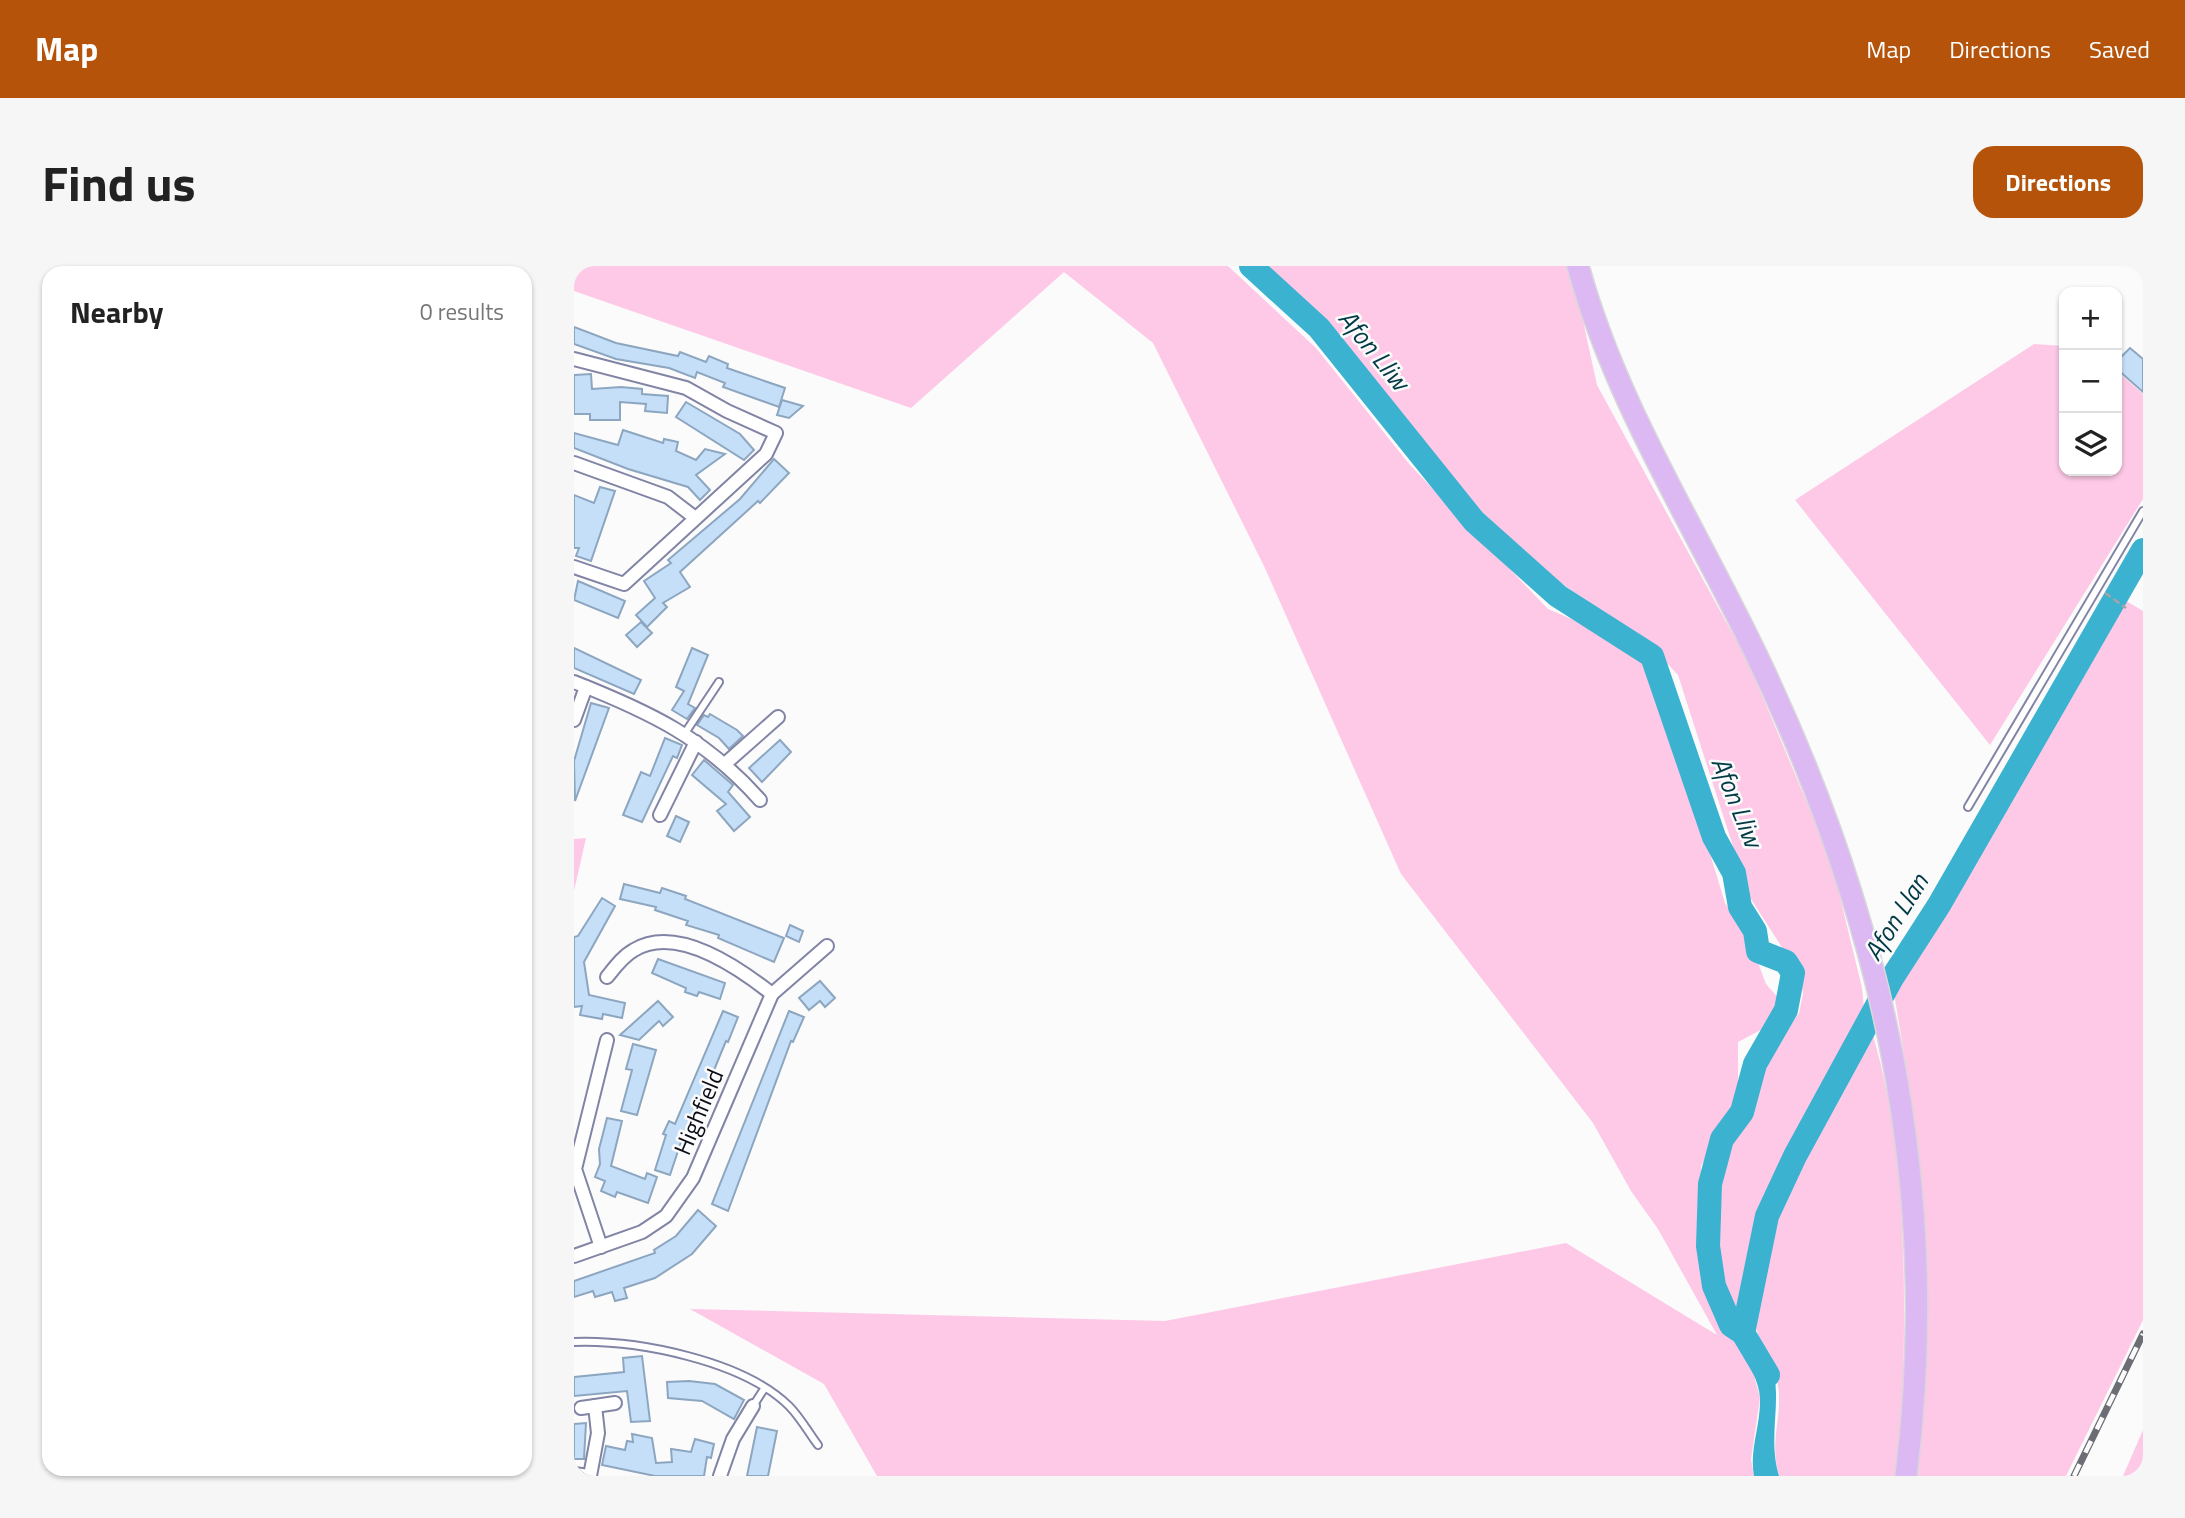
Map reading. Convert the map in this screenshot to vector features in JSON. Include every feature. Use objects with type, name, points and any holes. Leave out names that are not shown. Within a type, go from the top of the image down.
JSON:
[{"type":"main road","points":[[1578,266],[1613,372],[1723,587],[1812,776],[1846,868],[1869,947],[1896,1070],[1910,1169],[1916,1283],[1913,1420],[1906,1476]]},
{"type":"street","points":[[574,359],[686,388],[727,411],[776,433],[766,454],[624,583],[574,567]]},
{"type":"street","points":[[574,463],[668,497],[694,517]]},
{"type":"street","points":[[574,720],[580,684],[691,738],[726,763],[760,800]]},
{"type":"street","points":[[726,763],[778,717]]},
{"type":"street","points":[[660,814],[691,738]]},
{"type":"street","points":[[607,977],[635,949],[669,942],[735,965],[772,994]]},
{"type":"street","name":"Highfield","points":[[574,1256],[642,1232],[666,1216],[693,1178],[772,994],[827,946]]},
{"type":"street","points":[[601,1247],[575,1169],[607,1040]]},
{"type":"street","points":[[581,1408],[615,1403]]},
{"type":"street","points":[[574,1474],[590,1476],[598,1433],[595,1406]]},
{"type":"street","points":[[720,1476],[733,1439],[753,1406]]},
{"type":"lane","points":[[1968,807],[2143,511]]},
{"type":"lane","points":[[691,738],[719,682]]},
{"type":"lane","points":[[574,1342],[603,1341],[653,1348],[709,1362],[764,1390],[788,1406],[818,1446]]},
{"type":"lane","points":[[753,1406],[764,1390]]},
{"type":"path","points":[[2103,592],[2126,608]]},
{"type":"shaded area","points":[[574,266],[1228,266],[1316,348],[1410,465],[1548,609],[1621,640],[1656,676],[1725,903],[1748,936],[1766,984],[1780,1000],[1780,1010],[1772,1024],[1738,1042],[1738,1099],[1701,1166],[1700,1201],[1705,1264],[1714,1298],[1753,1372],[1760,1398],[1751,1459],[1754,1476],[877,1476],[824,1384],[690,1309],[1165,1321],[1566,1243],[1717,1335],[1658,1229],[1631,1191],[1593,1123],[1401,874],[1264,566],[1153,343],[1064,272],[911,408],[574,291]]},
{"type":"shaded area","points":[[1264,266],[1571,266],[1597,385],[1748,662],[1831,860],[1862,988],[1864,1008],[1799,1134],[1759,1221],[1737,1324],[1726,1305],[1718,1280],[1714,1224],[1716,1180],[1728,1152],[1754,1106],[1764,1063],[1799,1013],[1803,994],[1801,977],[1749,896],[1678,675],[1649,644],[1522,556],[1451,482],[1357,364]]},
{"type":"shaded area","points":[[2034,344],[2059,346],[2059,476],[2122,476],[2122,375],[2143,394],[2143,499],[1990,745],[1795,500]]},
{"type":"shaded area","points":[[2123,599],[2143,611],[2143,1320],[2066,1476],[1915,1476],[1925,1355],[1923,1234],[1912,1113],[1894,994],[2024,778]]},
{"type":"shaded area","points":[[586,838],[574,891],[574,839]]},
{"type":"shaded area","points":[[1872,1032],[1894,1135],[1901,1205],[1904,1352],[1895,1476],[1779,1476],[1775,1453],[1778,1384],[1753,1317],[1763,1257],[1772,1222],[1792,1173],[1830,1101]]},
{"type":"shaded area","points":[[2143,1430],[2143,1476],[2123,1476]]},
{"type":"water","points":[[1752,1345],[1764,1345],[1775,1379],[1774,1442],[1779,1476],[1754,1476],[1753,1456],[1760,1398],[1756,1379],[1741,1351]]},
{"type":"building","points":[[574,327],[616,343],[678,356],[680,352],[706,362],[709,356],[728,364],[727,368],[785,388],[779,407],[723,387],[725,383],[697,372],[695,378],[669,368],[616,359],[574,344]]},
{"type":"building","points":[[2130,348],[2143,359],[2143,392],[2122,373],[2122,356]]},
{"type":"building","points":[[591,374],[592,389],[621,387],[642,389],[642,394],[668,396],[667,413],[645,411],[646,404],[620,402],[620,420],[590,420],[590,414],[574,414],[574,375]]},
{"type":"building","points":[[782,400],[803,406],[789,418],[777,415]]},
{"type":"building","points":[[686,402],[740,434],[754,450],[744,460],[676,417]]},
{"type":"building","points":[[623,430],[663,443],[664,439],[678,442],[676,451],[696,460],[705,449],[725,454],[696,475],[710,490],[700,500],[688,487],[628,469],[574,448],[574,433],[618,445]]},
{"type":"building","points":[[774,459],[789,473],[760,503],[758,501],[680,572],[690,587],[663,603],[667,607],[647,627],[636,615],[655,598],[644,581],[671,563],[668,560],[740,499]]},
{"type":"building","points":[[600,487],[615,491],[591,561],[576,556],[579,548],[574,548],[574,495],[594,503]]},
{"type":"building","points":[[578,581],[625,601],[618,618],[574,600]]},
{"type":"building","points":[[641,622],[652,633],[637,647],[626,635]]},
{"type":"building","points":[[574,648],[641,680],[634,694],[574,668]]},
{"type":"building","points":[[692,648],[708,655],[688,704],[695,708],[687,719],[672,710],[684,691],[676,687]]},
{"type":"building","points":[[591,703],[609,708],[575,801],[574,761]]},
{"type":"building","points":[[710,714],[743,736],[729,749],[719,738],[697,725],[704,715],[708,717]]},
{"type":"building","points":[[665,738],[682,745],[677,758],[673,756],[642,822],[623,815],[641,772],[650,776]]},
{"type":"building","points":[[780,740],[791,752],[762,782],[749,768]]},
{"type":"building","points":[[704,760],[733,785],[728,792],[750,817],[734,831],[717,811],[726,804],[692,775]]},
{"type":"building","points":[[676,816],[689,822],[680,842],[667,836]]},
{"type":"building","points":[[624,884],[660,893],[662,888],[686,896],[685,899],[784,938],[774,962],[718,938],[719,935],[686,925],[688,921],[655,910],[656,907],[620,899]]},
{"type":"building","points":[[602,898],[615,906],[584,962],[589,995],[625,1003],[622,1018],[603,1014],[602,1019],[580,1015],[582,1006],[574,1007],[574,937],[578,936]]},
{"type":"building","points":[[790,925],[803,931],[799,942],[786,936]]},
{"type":"building","points":[[658,959],[725,983],[720,999],[699,992],[697,996],[685,992],[686,988],[652,973]]},
{"type":"building","points":[[820,981],[835,998],[825,1007],[820,1001],[809,1010],[799,998]]},
{"type":"building","points":[[658,1001],[673,1017],[663,1026],[659,1021],[639,1040],[620,1035]]},
{"type":"building","points":[[723,1011],[738,1017],[728,1042],[726,1041],[684,1143],[681,1142],[670,1175],[655,1170],[666,1135],[663,1134],[669,1121],[675,1124]]},
{"type":"building","points":[[789,1011],[804,1017],[793,1042],[791,1041],[728,1211],[712,1204]]},
{"type":"building","points":[[633,1044],[656,1050],[637,1115],[621,1111],[632,1070],[626,1069]]},
{"type":"building","points":[[607,1118],[622,1121],[611,1166],[645,1179],[647,1173],[657,1177],[648,1203],[617,1192],[615,1197],[601,1191],[605,1181],[595,1177],[600,1164],[599,1149]]},
{"type":"building","points":[[698,1210],[716,1226],[692,1254],[655,1278],[624,1288],[627,1298],[615,1301],[612,1292],[595,1297],[593,1291],[574,1297],[574,1281],[655,1253],[654,1250],[676,1236]]},
{"type":"building","points":[[642,1356],[650,1421],[631,1422],[627,1391],[574,1396],[574,1377],[624,1372],[623,1358]]},
{"type":"building","points":[[667,1382],[715,1384],[744,1400],[734,1419],[702,1401],[668,1398]]},
{"type":"building","points":[[586,1423],[584,1459],[574,1459],[574,1424]]},
{"type":"building","points":[[757,1427],[777,1431],[768,1476],[747,1476]]},
{"type":"building","points":[[632,1434],[652,1438],[656,1463],[672,1462],[671,1449],[691,1452],[695,1439],[714,1444],[711,1458],[707,1457],[704,1476],[655,1476],[602,1465],[606,1446],[625,1450],[627,1441],[633,1442]]},
{"type":"waterway","name":"Afon Lliw","points":[[1251,266],[1319,328],[1474,521],[1558,596],[1652,656],[1714,837],[1734,873],[1740,907],[1755,931],[1758,951],[1786,962],[1793,973],[1786,1010],[1755,1064],[1742,1112],[1722,1139],[1710,1184],[1708,1246],[1714,1286],[1731,1325],[1743,1333],[1768,1375]]},
{"type":"waterway","name":"Afon Llan","points":[[1743,1333],[1767,1216],[1795,1156],[1892,978],[1939,905],[2143,550]]},
{"type":"railway","points":[[2074,1476],[2143,1334]]}]
